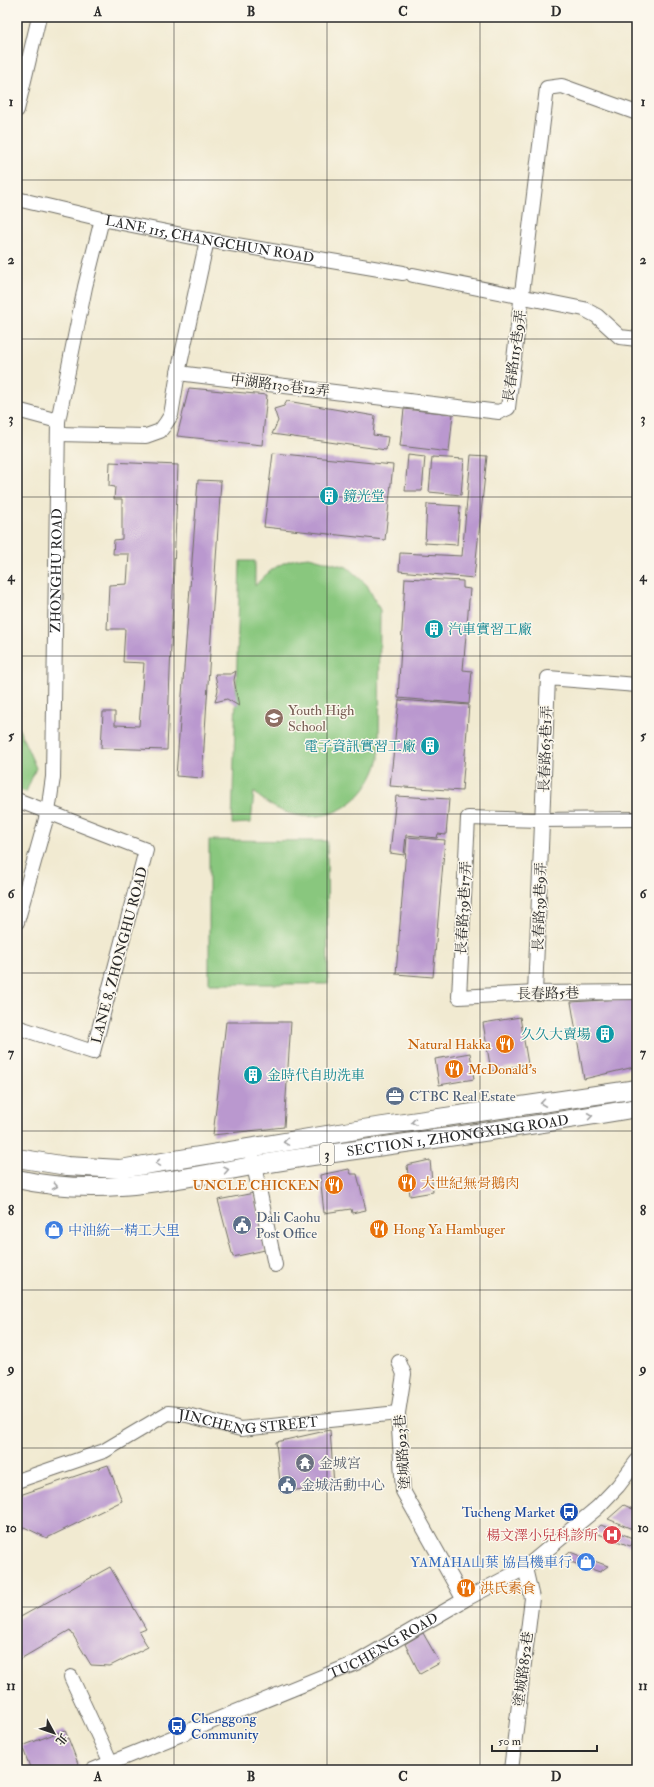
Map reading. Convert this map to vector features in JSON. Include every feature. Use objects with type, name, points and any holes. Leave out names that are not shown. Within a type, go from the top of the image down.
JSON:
[{"type":"main road","name":"SECTION 1, ZHONGXING ROAD","points":[[17,1179],[62,1187],[100,1188],[136,1186],[253,1156],[637,1089]]},
{"type":"main road","name":"SECTION 1, ZHONGXING ROAD","points":[[17,1158],[67,1166],[120,1169],[253,1156],[637,1108]]},
{"type":"street","points":[[17,110],[19,89],[39,17]]},
{"type":"street","points":[[522,297],[547,88],[562,86],[637,113]]},
{"type":"street","name":"LANE 115, CHANGCHUN ROAD","points":[[17,199],[102,219],[207,240],[408,274],[584,309],[597,316],[620,337],[637,339]]},
{"type":"street","name":"ZHONGHU ROAD","points":[[17,922],[48,812],[53,777],[58,428],[85,287],[102,219]]},
{"type":"street","points":[[17,410],[58,428],[154,434],[160,431],[171,415],[178,373],[207,240]]},
{"type":"street","name":"長春路115巷9弄","points":[[382,398],[499,412],[508,408],[522,297]]},
{"type":"street","name":"中湖路130巷12弄","points":[[178,373],[382,398]]},
{"type":"street","name":"長春路63巷1弄","points":[[542,820],[548,678],[637,685]]},
{"type":"street","points":[[17,800],[48,812]]},
{"type":"street","name":"LANE 8, ZHONGHU ROAD","points":[[17,1027],[93,1052],[146,850],[48,812]]},
{"type":"street","name":"長春路39巷17弄","points":[[459,997],[468,818],[542,820]]},
{"type":"street","points":[[542,820],[637,819]]},
{"type":"street","name":"長春路39巷9弄","points":[[535,993],[542,820]]},
{"type":"street","name":"長春路5巷","points":[[459,997],[535,993],[637,992]]},
{"type":"street","points":[[253,1156],[275,1265]]},
{"type":"street","name":"塗城路923巷","points":[[399,1362],[404,1374],[398,1414],[402,1491],[464,1600]]},
{"type":"street","name":"JINCHENG STREET","points":[[17,1482],[104,1451],[168,1414],[188,1415],[241,1429],[398,1414]]},
{"type":"street","name":"TUCHENG ROAD","points":[[93,1770],[180,1733],[356,1663],[464,1600],[525,1568],[597,1508],[618,1486],[637,1461]]},
{"type":"street","name":"塗城路852巷","points":[[511,1770],[532,1598],[525,1568]]},
{"type":"street","points":[[71,1678],[111,1763]]},
{"type":"green space","points":[[309,557],[347,567],[367,585],[380,610],[379,759],[371,780],[358,796],[344,808],[327,814],[308,817],[290,814],[271,805],[254,792],[251,823],[232,824],[240,561],[255,561],[255,586],[273,569],[285,562]]},
{"type":"green space","points":[[17,725],[36,768],[26,792],[17,789]]},
{"type":"green space","points":[[209,840],[327,841],[328,984],[209,984]]},
{"type":"building","points":[[189,388],[267,395],[262,445],[177,436]]},
{"type":"building","points":[[287,401],[375,416],[373,435],[388,437],[386,450],[272,434],[278,421],[274,409],[284,406]]},
{"type":"building","points":[[404,409],[453,414],[449,452],[400,446]]},
{"type":"building","name":"鏡光堂","points":[[273,453],[393,465],[385,540],[264,527]]},
{"type":"building","points":[[408,455],[425,457],[422,491],[405,491]]},
{"type":"building","points":[[471,455],[487,456],[474,578],[399,571],[400,553],[462,556]]},
{"type":"building","points":[[432,457],[464,459],[461,495],[429,492]]},
{"type":"building","points":[[110,462],[178,465],[167,750],[101,748],[103,712],[115,712],[115,725],[139,726],[144,663],[123,662],[125,629],[107,629],[109,585],[127,584],[129,554],[113,554],[114,540],[122,539],[122,499],[114,499],[115,487],[109,486]]},
{"type":"building","points":[[198,480],[221,481],[202,778],[176,776]]},
{"type":"building","points":[[427,504],[460,506],[457,545],[425,543]]},
{"type":"building","name":"汽車實習工廠","points":[[405,578],[463,581],[463,588],[470,589],[463,670],[472,671],[469,704],[398,698]]},
{"type":"building","points":[[236,671],[234,680],[239,706],[227,699],[215,702],[218,690],[215,674],[231,674]]},
{"type":"building","name":"電子資訊實習工廠","points":[[399,700],[469,705],[462,791],[390,786]]},
{"type":"building","points":[[396,796],[449,799],[446,835],[438,834],[437,838],[406,835],[404,855],[390,853]]},
{"type":"building","points":[[407,837],[445,840],[433,977],[396,974]]},
{"type":"building","name":"久久大賣場","points":[[635,998],[634,1067],[584,1079],[571,1002]]},
{"type":"building","name":"Natural Hakka","points":[[520,1017],[528,1064],[491,1071],[483,1023]]},
{"type":"building","name":"金時代自助洗車","points":[[226,1022],[291,1022],[284,1127],[213,1135]]},
{"type":"building","name":"McDonald's","points":[[470,1053],[474,1079],[439,1085],[435,1059]]},
{"type":"building","points":[[430,1160],[433,1192],[410,1196],[407,1165]]},
{"type":"building","points":[[349,1169],[351,1174],[357,1174],[366,1210],[352,1213],[351,1209],[324,1213],[320,1175]]},
{"type":"building","name":"Dali Caohu Post Office","points":[[254,1193],[265,1250],[233,1257],[218,1200]]},
{"type":"building","name":"金城宮","points":[[330,1430],[334,1485],[281,1492],[276,1442]]},
{"type":"building","points":[[108,1465],[122,1501],[47,1538],[24,1527],[17,1530],[17,1496]]},
{"type":"building","points":[[624,1505],[637,1511],[637,1531],[608,1519]]},
{"type":"building","points":[[601,1525],[637,1540],[630,1546],[593,1532]]},
{"type":"building","points":[[570,1552],[608,1566],[600,1572],[562,1559]]},
{"type":"building","points":[[110,1567],[146,1629],[139,1632],[148,1647],[110,1666],[91,1665],[70,1630],[17,1661],[17,1619]]},
{"type":"building","points":[[423,1633],[440,1663],[420,1674],[405,1644]]},
{"type":"building","points":[[65,1730],[79,1766],[68,1770],[31,1770],[22,1746]]},
{"type":"place","name":"鏡光堂","points":[[329,496]]},
{"type":"place","name":"汽車實習工廠","points":[[434,629]]},
{"type":"place","name":"Youth High School","points":[[274,718]]},
{"type":"place","name":"電子資訊實習工廠","points":[[430,746]]},
{"type":"place","name":"久久大賣場","points":[[605,1034]]},
{"type":"place","name":"Natural Hakka","points":[[505,1044]]},
{"type":"place","name":"McDonald's","points":[[454,1069]]},
{"type":"place","name":"金時代自助洗車","points":[[253,1075]]},
{"type":"place","name":"CTBC Real Estate","points":[[395,1096]]},
{"type":"place","name":"大世紀無骨鵝肉","points":[[407,1183]]},
{"type":"place","name":"UNCLE CHICKEN","points":[[334,1185]]},
{"type":"place","name":"Dali Caohu Post Office","points":[[242,1225]]},
{"type":"place","name":"Hong Ya Hambuger","points":[[379,1229]]},
{"type":"place","name":"中油統一精工大里","points":[[54,1230]]},
{"type":"place","name":"金城宮","points":[[305,1463]]},
{"type":"place","name":"金城活動中心","points":[[287,1485]]},
{"type":"place","name":"Tucheng Market","points":[[569,1512]]},
{"type":"place","name":"楊文澤小兒科診所","points":[[612,1535]]},
{"type":"place","name":"YAMAHA山葉 協昌機車行","points":[[586,1562]]},
{"type":"place","name":"洪氏素食","points":[[466,1588]]},
{"type":"place","name":"Chenggong Community","points":[[177,1726]]}]
